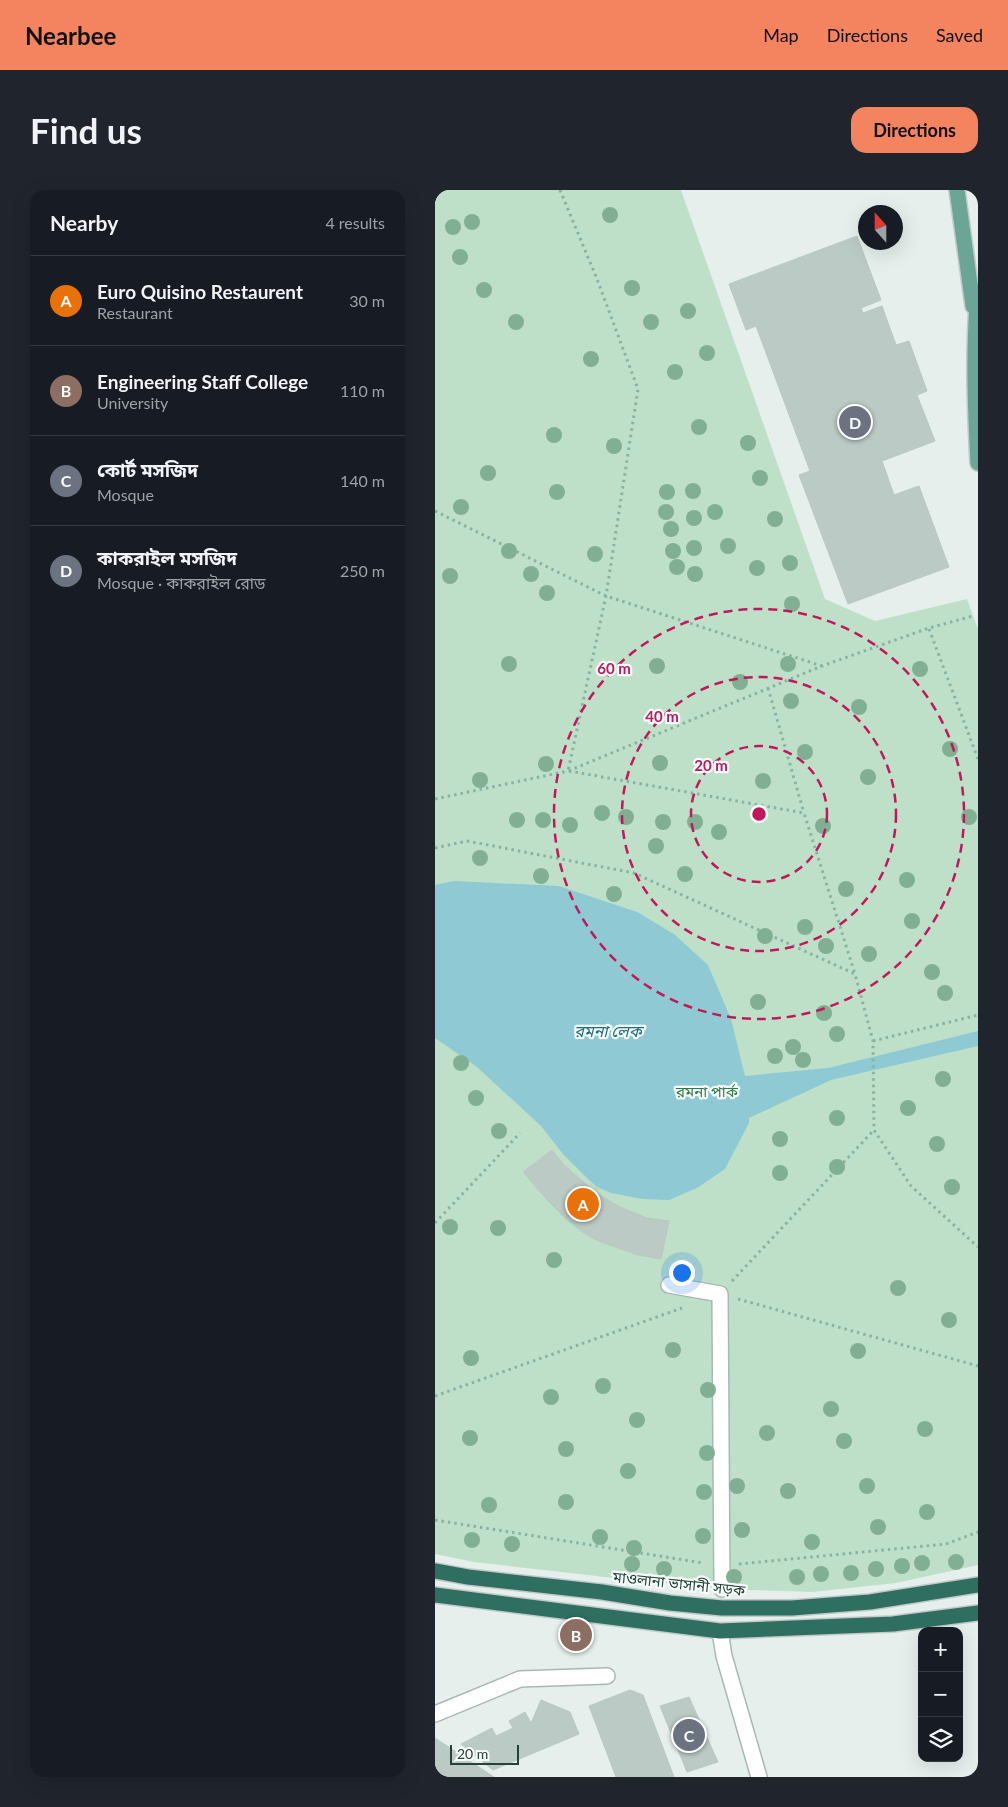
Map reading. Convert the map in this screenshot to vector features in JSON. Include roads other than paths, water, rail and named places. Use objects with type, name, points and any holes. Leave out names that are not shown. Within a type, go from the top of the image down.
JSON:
[{"type":"highway","name":"মাওলানা ভাসানী সড়ক","points":[[435,1571],[722,1608],[792,1608],[870,1602],[978,1585]]},
{"type":"highway","points":[[435,1595],[720,1631],[893,1624],[978,1614]]},
{"type":"highway","points":[[720,1631],[722,1608]]},
{"type":"main road","points":[[957,190],[975,322]]},
{"type":"main road","points":[[978,292],[975,322],[978,463]]},
{"type":"lane","points":[[669,1285],[720,1294],[723,1588]]},
{"type":"lane","points":[[720,1631],[725,1656],[759,1777]]},
{"type":"lane","points":[[435,1714],[520,1679],[607,1676]]},
{"type":"water","name":"রমনা লেক","points":[[454,881],[559,886],[637,912],[674,934],[708,965],[731,1019],[745,1076],[828,1068],[978,1031],[978,1046],[831,1080],[749,1118],[749,1123],[725,1169],[697,1188],[669,1200],[642,1199],[611,1193],[597,1187],[589,1180],[563,1154],[541,1126],[477,1067],[435,1038],[435,885]]},
{"type":"place","name":"কাকরাইল মসজিদ","points":[[855,422]]},
{"type":"place","name":"Euro Quisino Restaurent","points":[[583,1204]]},
{"type":"place","name":"Engineering Staff College","points":[[576,1635]]},
{"type":"place","name":"কোর্ট মসজিদ","points":[[689,1735]]},
{"type":"park label","name":"রমনা পার্ক","points":[[707,1091]]}]
